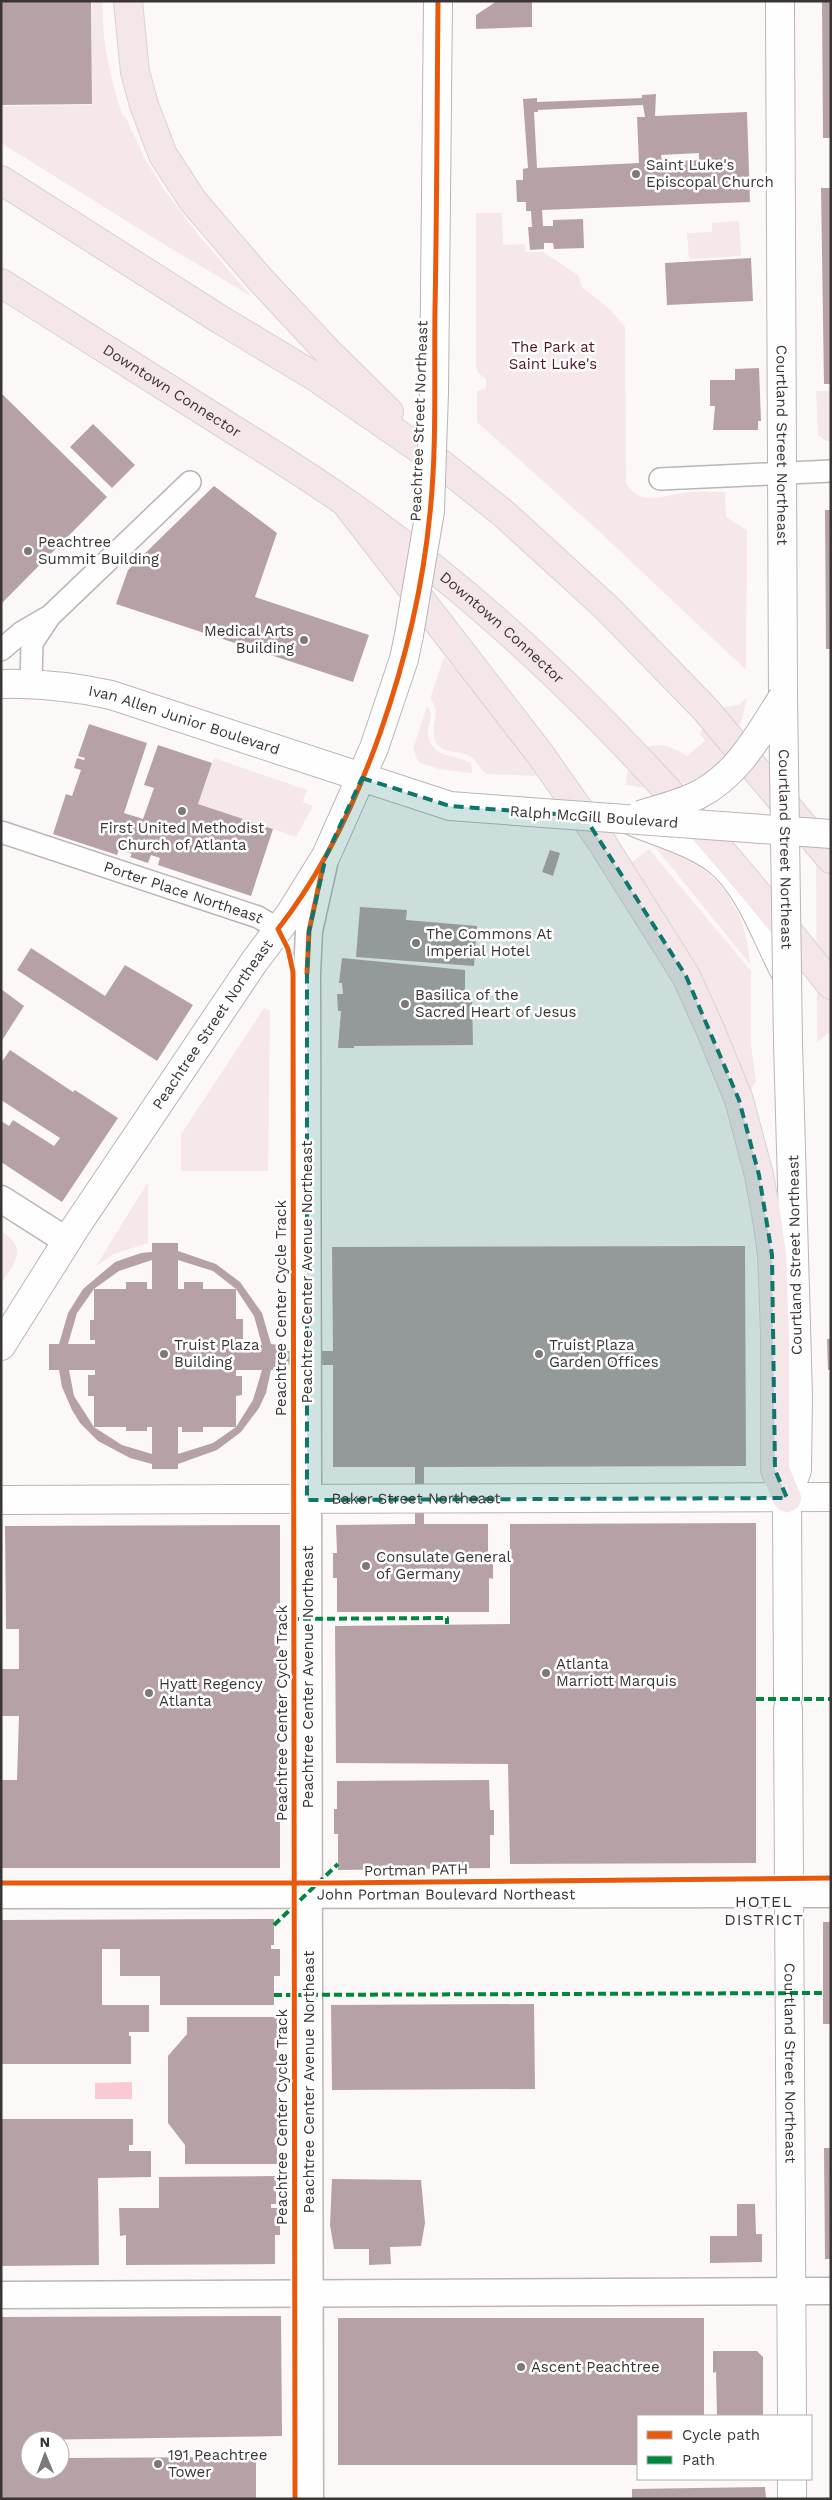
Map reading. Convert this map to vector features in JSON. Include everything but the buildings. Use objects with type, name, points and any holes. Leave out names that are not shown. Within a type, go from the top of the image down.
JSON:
[{"type":"highway","points":[[128,1],[135,72],[144,105],[163,155],[193,201],[221,236],[328,352],[440,463]]},
{"type":"highway","points":[[1,180],[221,320],[314,376],[440,463],[503,513],[607,608],[705,709],[831,859]]},
{"type":"highway","name":"Downtown Connector","points":[[1,283],[346,502],[466,596],[582,700],[629,747],[762,896],[831,985]]},
{"type":"highway","points":[[346,502],[540,754],[601,841],[686,976],[710,1030],[739,1100],[758,1175],[768,1225],[772,1255],[775,1333],[775,1470],[787,1498]]},
{"type":"main road","name":"Peachtree Street Northeast","points":[[1,1346],[67,1241],[326,856],[362,778],[404,659],[410,635],[430,512],[434,392],[438,1]]},
{"type":"main road","name":"Courtland Street Northeast","points":[[780,1],[784,831],[786,974],[795,1215],[798,1406],[797,1470],[787,1498],[792,2415]]},
{"type":"main road","name":"Ivan Allen Junior Boulevard","points":[[1,684],[31,683],[74,687],[111,695],[362,778]]},
{"type":"main road","points":[[628,820],[696,796],[713,786],[740,762],[783,697]]},
{"type":"main road","name":"Ralph McGill Boulevard","points":[[362,778],[450,806],[831,834]]},
{"type":"main road","points":[[628,820],[688,844],[717,860],[729,871],[749,901],[786,974]]},
{"type":"main road","name":"Baker Street Northeast","points":[[1,1500],[831,1497]]},
{"type":"main road","points":[[792,2480],[792,2499]]},
{"type":"street","points":[[660,479],[831,471]]},
{"type":"street","points":[[31,683],[32,643],[50,616],[190,482]]},
{"type":"street","points":[[1,650],[22,632],[50,616]]},
{"type":"street","name":"Porter Place Northeast","points":[[1,832],[258,918],[278,929]]},
{"type":"street","name":"Peachtree Center Avenue Northeast","points":[[310,2499],[307,973],[309,931],[326,856]]},
{"type":"street","points":[[1,1199],[67,1241]]},
{"type":"street","name":"John Portman Boulevard Northeast","points":[[1,1895],[831,1894]]},
{"type":"street","points":[[1,2295],[831,2291]]},
{"type":"highlighted area","points":[[362,778],[450,806],[584,816],[686,976],[739,1100],[759,1175],[772,1255],[775,1470],[787,1498],[307,1500],[307,973],[309,931],[326,856]]},
{"type":"green space","points":[[92,1],[103,1],[105,46],[115,89],[123,117],[125,116],[145,159],[163,188],[200,237],[251,296],[1,143],[1,106],[92,105]]},
{"type":"green space","name":"The Park at Saint Luke's","points":[[476,213],[502,213],[503,245],[525,244],[525,252],[543,252],[578,275],[582,287],[611,310],[625,327],[626,483],[631,490],[637,495],[651,498],[687,492],[725,492],[726,517],[747,530],[746,670],[602,534],[477,422],[477,391],[486,388],[486,379],[478,373],[476,365]]},
{"type":"green space","points":[[739,221],[741,256],[689,259],[687,233],[712,232],[712,223]]},
{"type":"green space","points":[[816,391],[831,391],[831,441],[826,441],[818,435]]},
{"type":"green space","points":[[444,657],[468,683],[538,776],[487,774],[471,757],[446,750],[438,745],[434,735],[436,714],[434,704],[430,699]]},
{"type":"green space","points":[[747,698],[743,716],[729,747],[719,761],[707,772],[693,780],[676,786],[645,788],[626,785],[632,761],[638,753],[654,745],[676,749],[687,756],[705,741],[700,734],[710,717],[720,709],[739,705]]},
{"type":"green space","points":[[427,706],[430,713],[428,735],[430,743],[445,755],[471,763],[472,773],[439,769],[418,762],[413,749]]},
{"type":"green space","points":[[214,758],[307,790],[303,802],[313,806],[296,837],[198,804]]},
{"type":"green space","points":[[655,847],[694,863],[710,875],[723,889],[734,904],[742,922],[750,964]]},
{"type":"green space","points":[[649,849],[751,971],[751,1044],[756,1081],[748,1096],[683,946],[632,862]]},
{"type":"green space","points":[[816,862],[831,862],[831,1031],[817,1042]]},
{"type":"green space","points":[[264,1008],[270,1011],[268,1171],[181,1171],[181,1134]]},
{"type":"green space","points":[[148,1182],[148,1243],[114,1254],[96,1266]]},
{"type":"green space","points":[[1,1231],[15,1244],[17,1256],[1,1284]]},
{"type":"shaded area","points":[[132,2082],[132,2099],[95,2099],[95,2083]]},
{"type":"marked path","points":[[279,1619],[447,1618],[447,1624]]},
{"type":"marked path","points":[[756,1699],[831,1699]]},
{"type":"marked path","points":[[274,1925],[338,1864]]},
{"type":"marked path","points":[[274,1995],[823,1993]]},
{"type":"cycle path","name":"Peachtree Center Cycle Track","points":[[295,2499],[293,972],[288,949],[278,929],[308,886],[335,838],[360,786],[381,731],[398,676],[413,620],[423,565],[430,513],[434,437],[438,1]]},
{"type":"cycle path","points":[[307,973],[309,931],[323,866]]},
{"type":"cycle path","name":"Portman PATH","points":[[1,1883],[329,1883],[831,1878]]},
{"type":"place","name":"Saint Luke's Episcopal Church","points":[[636,174]]},
{"type":"place","name":"Peachtree Summit Building","points":[[28,551]]},
{"type":"place","name":"Medical Arts Building","points":[[304,640]]},
{"type":"place","name":"First United Methodist Church of Atlanta","points":[[182,811]]},
{"type":"place","name":"The Commons At Imperial Hotel","points":[[416,943]]},
{"type":"place","name":"Basilica of the Sacred Heart of Jesus","points":[[405,1004]]},
{"type":"place","name":"Truist Plaza Building","points":[[164,1354]]},
{"type":"place","name":"Truist Plaza Garden Offices","points":[[539,1354]]},
{"type":"place","name":"Consulate General of Germany","points":[[366,1566]]},
{"type":"place","name":"Atlanta Marriott Marquis","points":[[546,1673]]},
{"type":"place","name":"Hyatt Regency Atlanta","points":[[149,1693]]},
{"type":"place","name":"Ascent Peachtree","points":[[521,2367]]},
{"type":"place","name":"191 Peachtree Tower","points":[[158,2464]]},
{"type":"district","name":"HOTEL DISTRICT","points":[[764,1910]]}]
